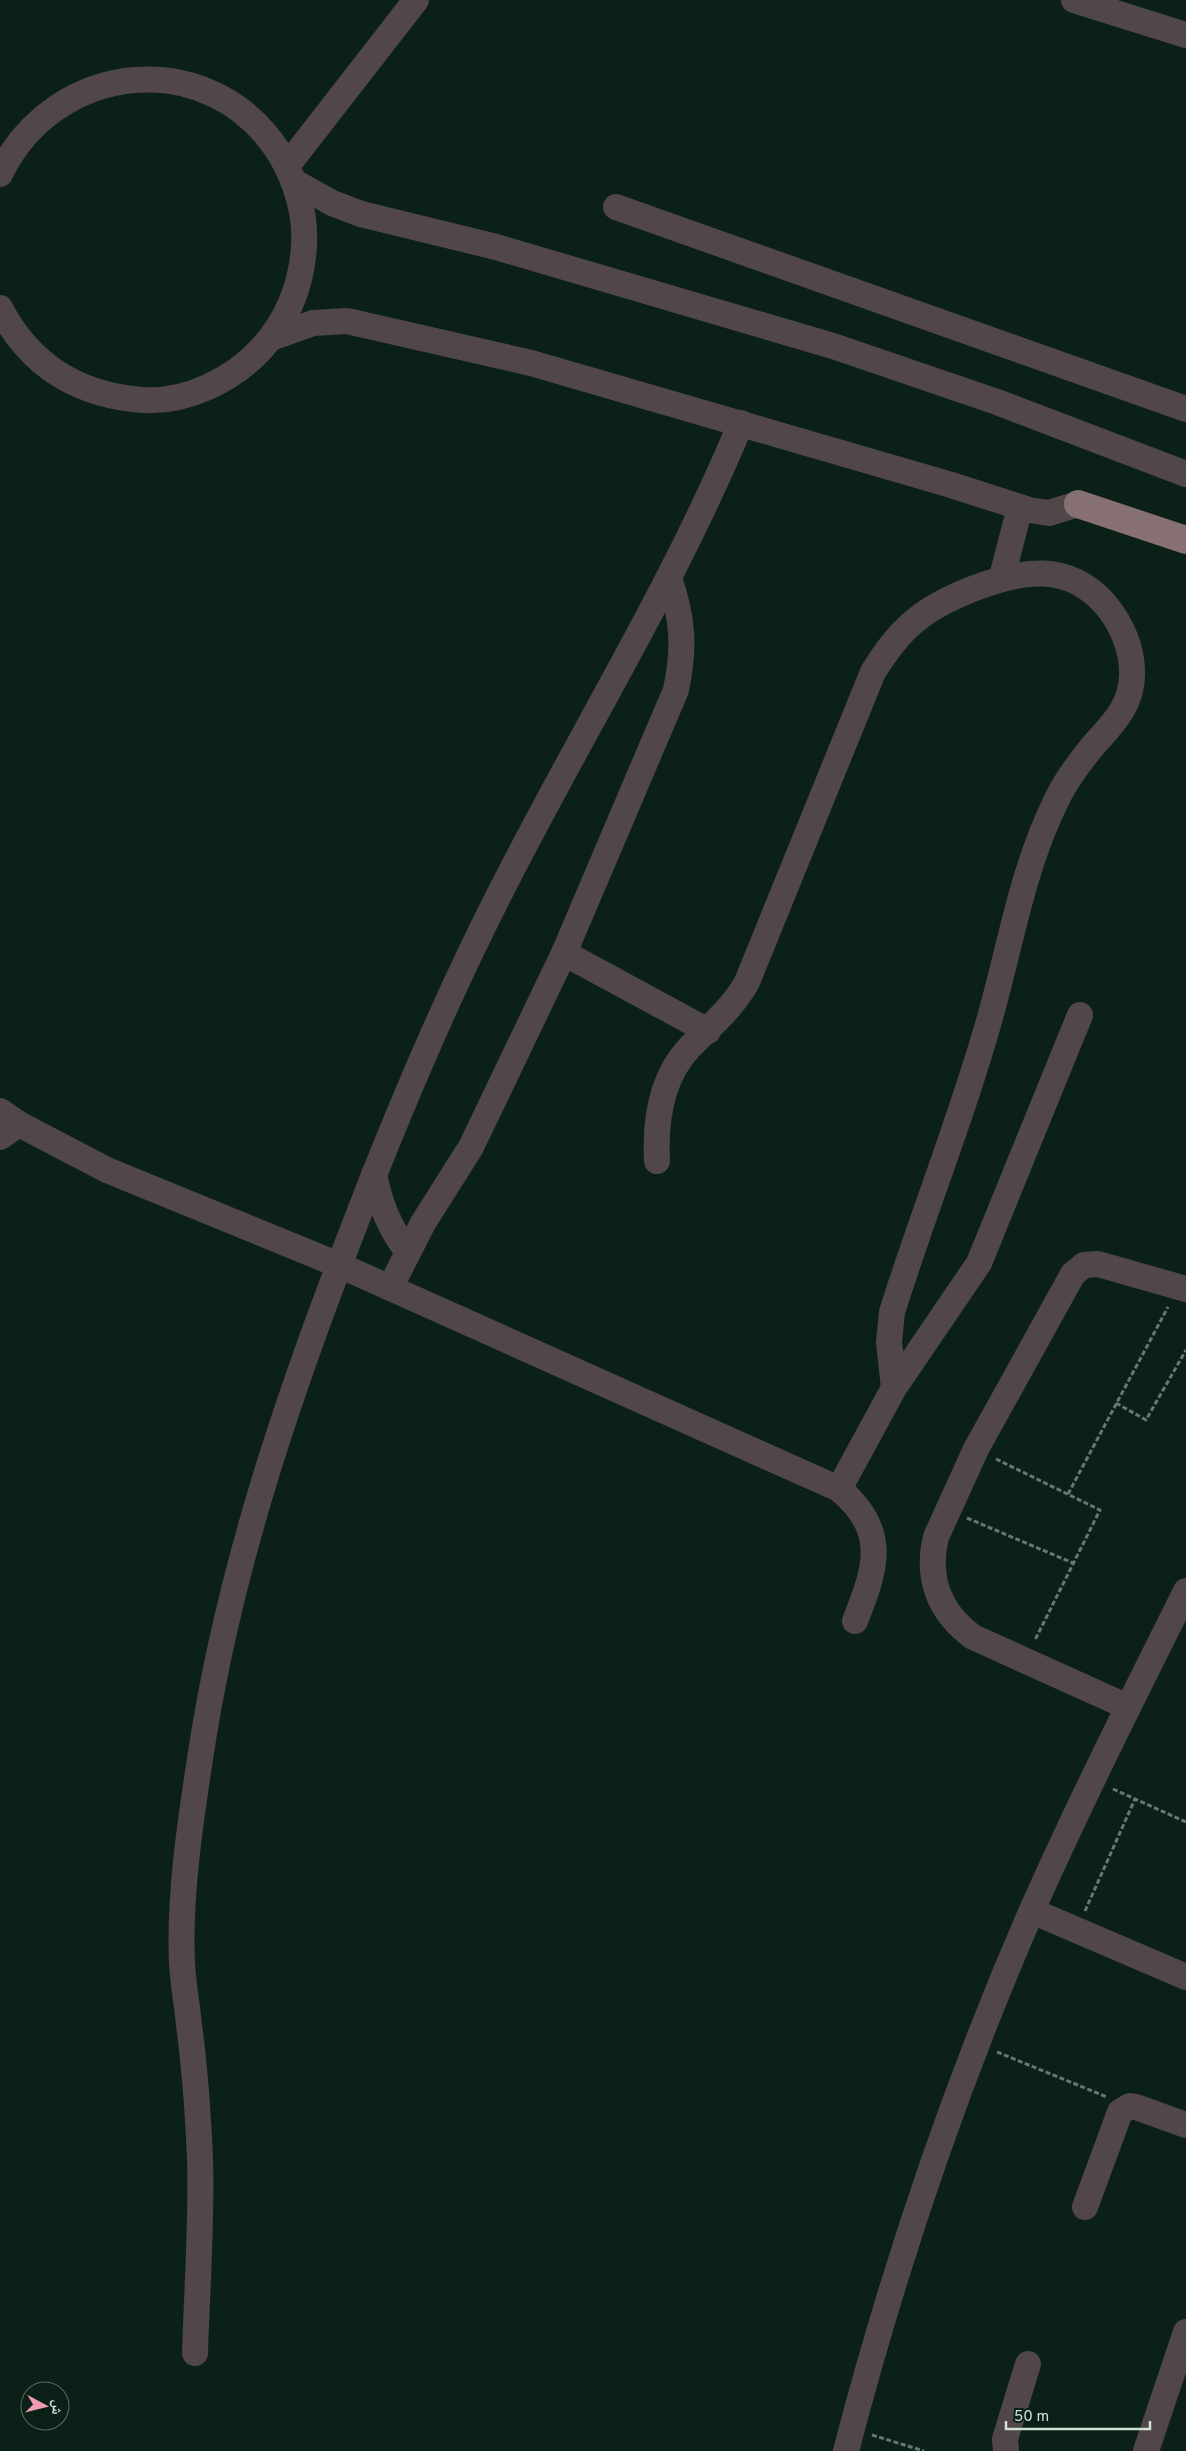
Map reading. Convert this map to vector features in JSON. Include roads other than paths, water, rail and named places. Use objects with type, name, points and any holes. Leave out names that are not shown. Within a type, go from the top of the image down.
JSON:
[{"type":"main road","points":[[1078,504],[1186,540]]},
{"type":"street","points":[[290,174],[416,0]]},
{"type":"street","points":[[1074,0],[1186,35]]},
{"type":"street","points":[[0,174],[8,157],[25,134],[43,116],[64,101],[88,90],[113,82],[164,80],[190,86],[221,99],[256,125],[273,144],[290,174],[301,207],[304,234],[303,262],[296,289],[286,315],[271,338],[252,359],[229,376],[204,389],[176,397],[148,400],[120,398],[84,388],[67,380],[43,364],[23,344],[0,308]]},
{"type":"street","points":[[290,174],[332,203],[360,214],[496,247],[833,346],[997,402],[1186,474]]},
{"type":"street","points":[[616,207],[1186,409]]},
{"type":"street","points":[[271,338],[313,323],[347,321],[532,363],[741,423],[1020,507],[1049,513],[1059,512],[1078,504]]},
{"type":"street","points":[[195,2353],[200,2165],[196,2079],[182,1964],[184,1900],[198,1771],[220,1648],[242,1554],[286,1412],[339,1265],[423,1055],[503,887],[669,578],[716,482],[741,423]]},
{"type":"street","points":[[1002,578],[1020,507]]},
{"type":"street","points":[[657,1161],[657,1122],[668,1084],[688,1050],[729,1010],[747,982],[873,672],[884,653],[915,620],[933,608],[952,597],[1002,578],[1029,572],[1049,574],[1069,579],[1092,592],[1112,612],[1125,636],[1132,663],[1130,692],[1118,718],[1082,760],[1058,796],[1048,817],[1026,880],[988,1023],[948,1150],[892,1312],[888,1342],[894,1388]]},
{"type":"street","points":[[390,1288],[407,1251],[471,1147],[564,953],[676,690],[682,662],[683,633],[678,605],[669,578]]},
{"type":"street","points":[[564,953],[708,1031]]},
{"type":"street","points":[[839,1489],[894,1388],[979,1264],[1080,1016]]},
{"type":"street","points":[[6,1124],[107,1170],[339,1265],[839,1489],[851,1499],[867,1523],[874,1550],[872,1578],[855,1621]]},
{"type":"street","points":[[374,1174],[384,1215],[407,1251]]},
{"type":"street","points":[[1128,1707],[973,1637],[961,1629],[943,1607],[933,1580],[931,1566],[936,1537],[976,1450],[1068,1281],[1078,1269],[1091,1263],[1098,1264],[1182,1288]]},
{"type":"street","points":[[849,2440],[877,2338],[911,2230],[978,2044],[1032,1911],[1092,1780],[1186,1591]]},
{"type":"street","points":[[1032,1911],[1186,1977]]},
{"type":"street","points":[[1085,2207],[1120,2112],[1124,2108],[1136,2107],[1186,2125]]},
{"type":"street","points":[[1146,2451],[1186,2332]]},
{"type":"street","points":[[1006,2451],[1005,2439],[1028,2364]]}]
